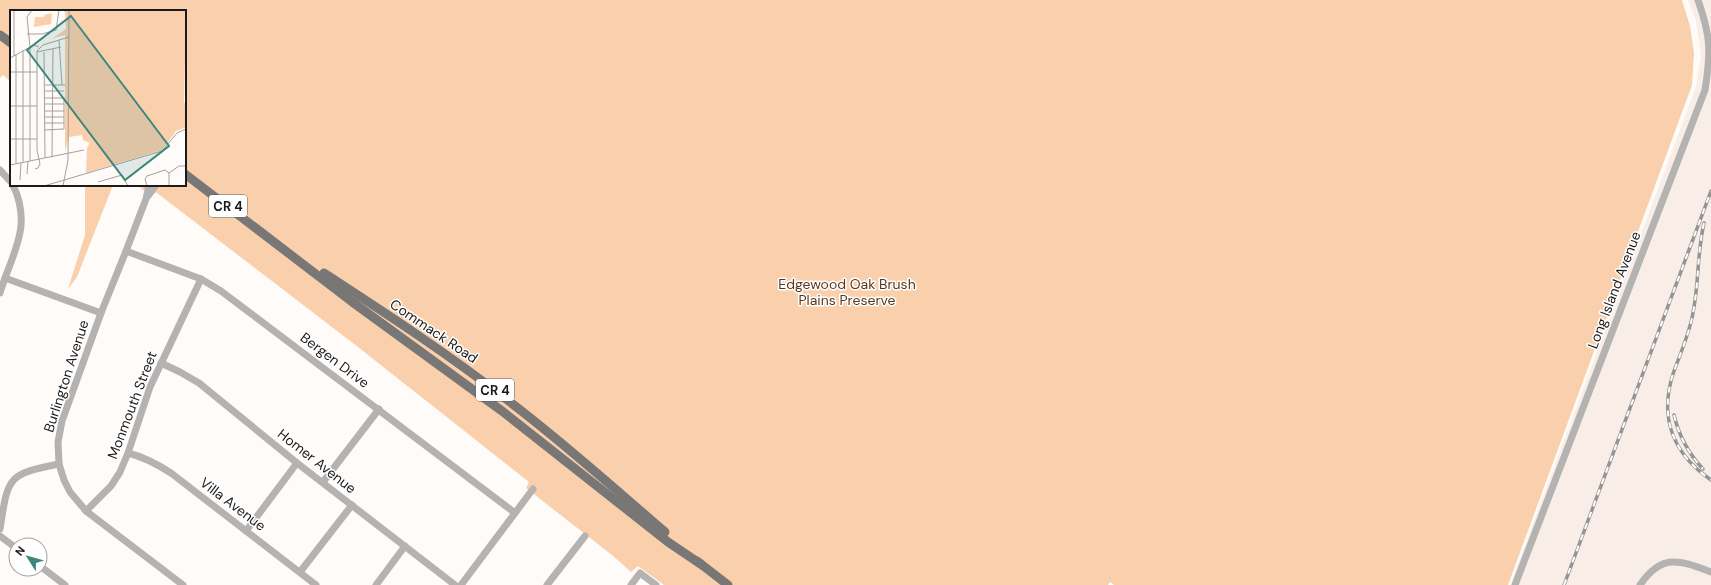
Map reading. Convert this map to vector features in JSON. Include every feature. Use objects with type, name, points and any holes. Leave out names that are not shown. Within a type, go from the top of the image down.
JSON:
[{"type":"main road","points":[[0,35],[10,42]]},
{"type":"main road","name":"Commack Road","points":[[186,175],[351,301],[502,411],[668,542],[728,585]]},
{"type":"street","name":"Long Island Avenue","points":[[1516,585],[1705,90],[1710,58],[1709,38],[1706,23],[1698,0]]},
{"type":"street","points":[[0,170],[10,181]]},
{"type":"street","points":[[0,293],[21,233],[22,214],[19,198],[13,186]]},
{"type":"street","name":"Burlington Avenue","points":[[149,186],[146,199],[101,313],[62,421],[58,442],[59,464],[70,492],[86,511],[183,585]]},
{"type":"street","name":"Burlington Avenue","points":[[146,199],[155,186]]},
{"type":"street","name":"Bergen Drive","points":[[126,251],[201,279],[221,291],[515,513]]},
{"type":"street","points":[[4,278],[101,313]]},
{"type":"street","name":"Monmouth Street","points":[[86,511],[111,486],[120,472],[128,453],[150,387],[201,279]]},
{"type":"street","name":"Homer Avenue","points":[[161,363],[199,383],[297,463],[455,585]]},
{"type":"street","points":[[323,482],[379,410]]},
{"type":"street","name":"Villa Avenue","points":[[128,453],[141,456],[161,467],[316,585]]},
{"type":"street","points":[[246,531],[297,463]]},
{"type":"street","points":[[0,529],[5,494],[10,483],[20,474],[31,469],[59,464]]},
{"type":"street","points":[[461,585],[533,489]]},
{"type":"street","points":[[300,572],[352,505]]},
{"type":"street","points":[[547,585],[585,536]]},
{"type":"street","points":[[376,585],[405,546]]},
{"type":"street","points":[[1640,585],[1648,574],[1657,566],[1669,562],[1683,562],[1711,572]]},
{"type":"street","points":[[48,572],[65,585]]},
{"type":"street","points":[[630,585],[640,573],[656,585]]},
{"type":"shaded area","points":[[1688,0],[1711,0],[1711,585],[1510,585],[1696,87],[1701,56],[1696,21]]},
{"type":"green space","name":"Edgewood Oak Brush Plains Preserve","points":[[0,0],[1682,0],[1690,26],[1694,53],[1692,85],[1508,585],[1114,585],[1110,582],[1108,585],[664,585],[638,566],[631,572],[612,555],[526,488],[529,482],[358,347],[157,193],[143,190],[139,186],[186,186],[186,10],[10,10],[10,81],[3,75],[0,78]]},
{"type":"green space","points":[[85,186],[113,186],[77,277],[68,289],[85,235]]},
{"type":"railway","points":[[1564,585],[1711,191]]},
{"type":"railway","points":[[1704,223],[1693,313],[1687,337],[1673,374],[1669,390],[1668,405],[1672,434],[1679,447],[1687,459],[1711,480]]},
{"type":"railway","points":[[1674,415],[1685,444],[1703,469]]}]
